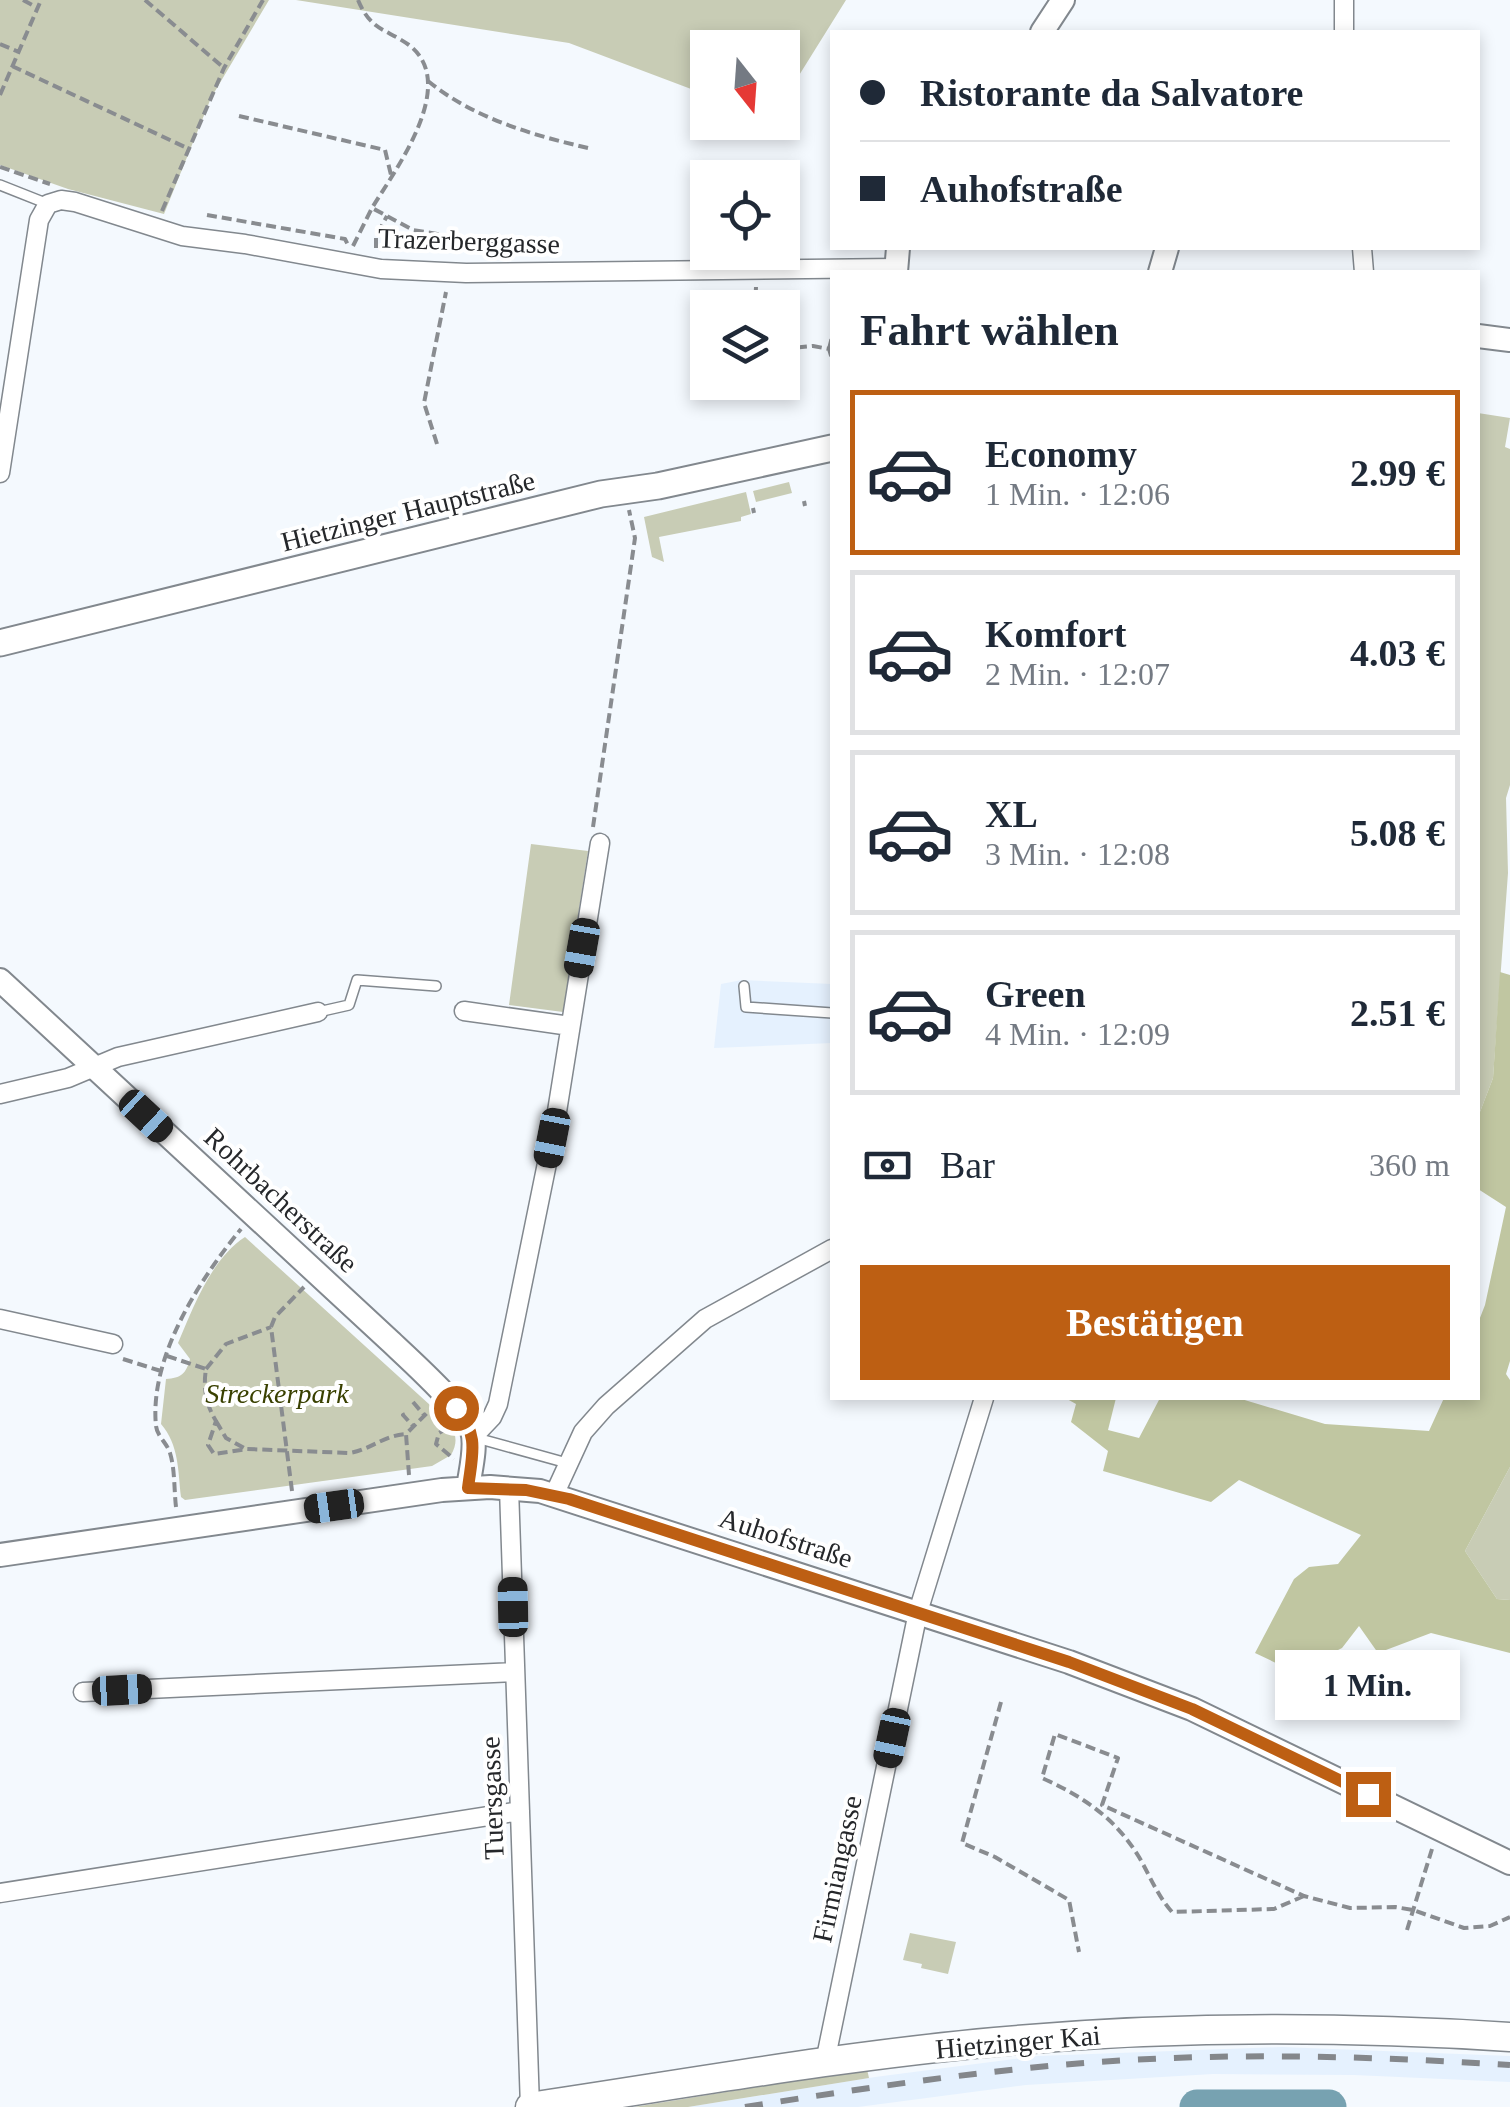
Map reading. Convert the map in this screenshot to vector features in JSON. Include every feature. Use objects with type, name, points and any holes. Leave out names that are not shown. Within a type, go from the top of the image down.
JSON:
[{"type":"main road","name":"Hietzinger Hauptstraße","points":[[0,643],[582,499],[830,448]]},
{"type":"main road","name":"Hietzinger Kai","points":[[530,2107],[825,2062],[995,2042],[1159,2030],[1343,2028],[1510,2037]]},
{"type":"street","points":[[1043,30],[1063,0]]},
{"type":"street","points":[[1344,0],[1344,30]]},
{"type":"street","name":"Trazerberggasse","points":[[48,204],[68,200],[182,236],[346,253],[395,270],[466,274],[897,263]]},
{"type":"street","points":[[0,472],[39,220],[48,204]]},
{"type":"street","points":[[1480,336],[1510,340]]},
{"type":"street","points":[[468,1488],[464,1431],[492,1418],[498,1404],[554,1124],[600,845]]},
{"type":"street","name":"Rohrbacherstraße","points":[[0,980],[403,1354],[464,1418],[464,1431]]},
{"type":"street","points":[[464,1011],[570,1026]]},
{"type":"street","points":[[0,1094],[68,1078],[93,1066],[318,1012]]},
{"type":"street","points":[[554,1495],[583,1432],[606,1406],[706,1319],[830,1250]]},
{"type":"street","points":[[0,1320],[34,1324],[118,1352]]},
{"type":"street","name":"Firmiangasse","points":[[825,2062],[918,1612],[983,1400]]},
{"type":"street","name":"Auhofstraße","points":[[0,1555],[468,1488],[509,1488],[554,1495],[1069,1662],[1192,1709],[1510,1862]]},
{"type":"street","name":"Tuersgasse","points":[[509,1488],[530,2107]]},
{"type":"street","points":[[83,1692],[515,1672]]},
{"type":"street","points":[[0,1892],[520,1811]]},
{"type":"lane","points":[[0,185],[48,204]]},
{"type":"lane","points":[[318,1012],[349,1005],[357,980],[436,986]]},
{"type":"lane","points":[[744,986],[746,1007],[830,1013]]},
{"type":"lane","points":[[464,1431],[567,1463]]},
{"type":"path","points":[[22,0],[38,7]]},
{"type":"path","points":[[0,96],[41,0]]},
{"type":"path","points":[[145,0],[224,68]]},
{"type":"path","points":[[161,216],[224,68],[263,0]]},
{"type":"path","points":[[356,244],[358,232],[420,122],[428,81],[415,52],[370,24],[358,0]]},
{"type":"path","points":[[0,44],[19,52]]},
{"type":"path","points":[[12,66],[187,148]]},
{"type":"path","points":[[428,81],[453,101],[485,116],[588,148]]},
{"type":"path","points":[[240,116],[385,150],[391,177]]},
{"type":"path","points":[[372,208],[412,230],[565,254]]},
{"type":"path","points":[[206,215],[345,240],[346,253]]},
{"type":"path","points":[[376,247],[376,236],[387,216]]},
{"type":"path","points":[[756,282],[756,290]]},
{"type":"path","points":[[437,444],[424,404],[446,292]]},
{"type":"path","points":[[830,345],[830,352]]},
{"type":"path","points":[[800,348],[829,349]]},
{"type":"path","points":[[600,845],[591,843],[600,761],[623,638],[635,538],[628,490]]},
{"type":"path","points":[[179,1529],[170,1451],[156,1429],[162,1372],[187,1306],[210,1266],[240,1228]]},
{"type":"path","points":[[292,1492],[271,1327],[274,1317],[304,1287]]},
{"type":"path","points":[[246,1448],[226,1438],[208,1406],[206,1368],[226,1344],[271,1327]]},
{"type":"path","points":[[118,1352],[162,1372]]},
{"type":"path","points":[[168,1356],[206,1368]]},
{"type":"path","points":[[413,1402],[424,1415]]},
{"type":"path","points":[[216,1421],[209,1450],[220,1454],[246,1448],[350,1453],[363,1451],[390,1435],[406,1434],[437,1405]]},
{"type":"path","points":[[404,1414],[413,1426]]},
{"type":"path","points":[[454,1459],[441,1451],[436,1438],[464,1431]]},
{"type":"path","points":[[406,1434],[409,1475]]},
{"type":"path","points":[[1001,1702],[962,1843],[996,1857],[1069,1900],[1079,1952]]},
{"type":"path","points":[[1304,1896],[1274,1909],[1172,1912],[1157,1895],[1141,1860],[1118,1826],[1072,1792],[1042,1778],[1055,1734],[1118,1758],[1102,1805],[1304,1896],[1350,1908],[1413,1910],[1464,1928],[1490,1926],[1510,1917]]},
{"type":"path","points":[[1407,1930],[1432,1849]]},
{"type":"shaded area","points":[[742,980],[830,984],[830,1043],[714,1048],[721,984]]},
{"type":"shaded area","points":[[1282,2047],[1510,2056],[1510,2082],[1213,2074],[1026,2085],[858,2107],[688,2107],[1038,2056]]},
{"type":"green space","points":[[0,0],[269,0],[211,98],[164,214],[68,189],[0,165]]},
{"type":"green space","points":[[296,0],[846,0],[800,74],[800,30],[690,30],[690,89],[569,43]]},
{"type":"green space","points":[[1480,413],[1510,418],[1505,447],[1510,449],[1508,873],[1493,1078],[1480,1112]]},
{"type":"green space","points":[[789,482],[792,493],[756,502],[753,491]]},
{"type":"green space","points":[[746,492],[751,514],[741,517],[741,521],[659,537],[664,562],[652,557],[644,517]]},
{"type":"green space","points":[[531,844],[588,851],[563,1012],[509,1005]]},
{"type":"green space","points":[[1500,972],[1510,975],[1510,1361],[1506,1374],[1510,1380],[1510,1467],[1465,1551],[1497,1599],[1510,1600],[1510,1653],[1431,1633],[1378,1653],[1359,1626],[1342,1648],[1295,1672],[1255,1653],[1294,1579],[1309,1567],[1338,1564],[1361,1535],[1239,1480],[1211,1502],[1103,1471],[1108,1451],[1071,1422],[1076,1404],[1069,1400],[1116,1400],[1108,1430],[1139,1438],[1159,1400],[1245,1400],[1325,1424],[1429,1431],[1443,1400],[1480,1400],[1480,1318],[1506,1207],[1480,1190],[1480,1112],[1493,1078]]},
{"type":"green space","name":"Streckerpark","points":[[245,1237],[441,1415],[454,1433],[451,1455],[432,1466],[185,1500],[181,1497],[174,1449],[161,1424],[166,1379],[179,1376],[187,1368],[190,1359],[178,1343],[190,1315],[222,1258]]},
{"type":"green space","points":[[1510,1467],[1510,1600],[1497,1599],[1465,1551]]},
{"type":"green space","points":[[910,1933],[956,1942],[948,1974],[903,1960]]},
{"type":"green space","points":[[867,2069],[869,2078],[688,2107],[634,2107]]},
{"type":"waterway","points":[[1197,2107],[1329,2107]]},
{"type":"railway","points":[[745,2107],[957,2076],[1190,2057],[1297,2056],[1510,2065]]},
{"type":"route","points":[[456,1408],[473,1437],[468,1488],[526,1490],[569,1499],[938,1617],[1192,1709],[1368,1794]]}]
